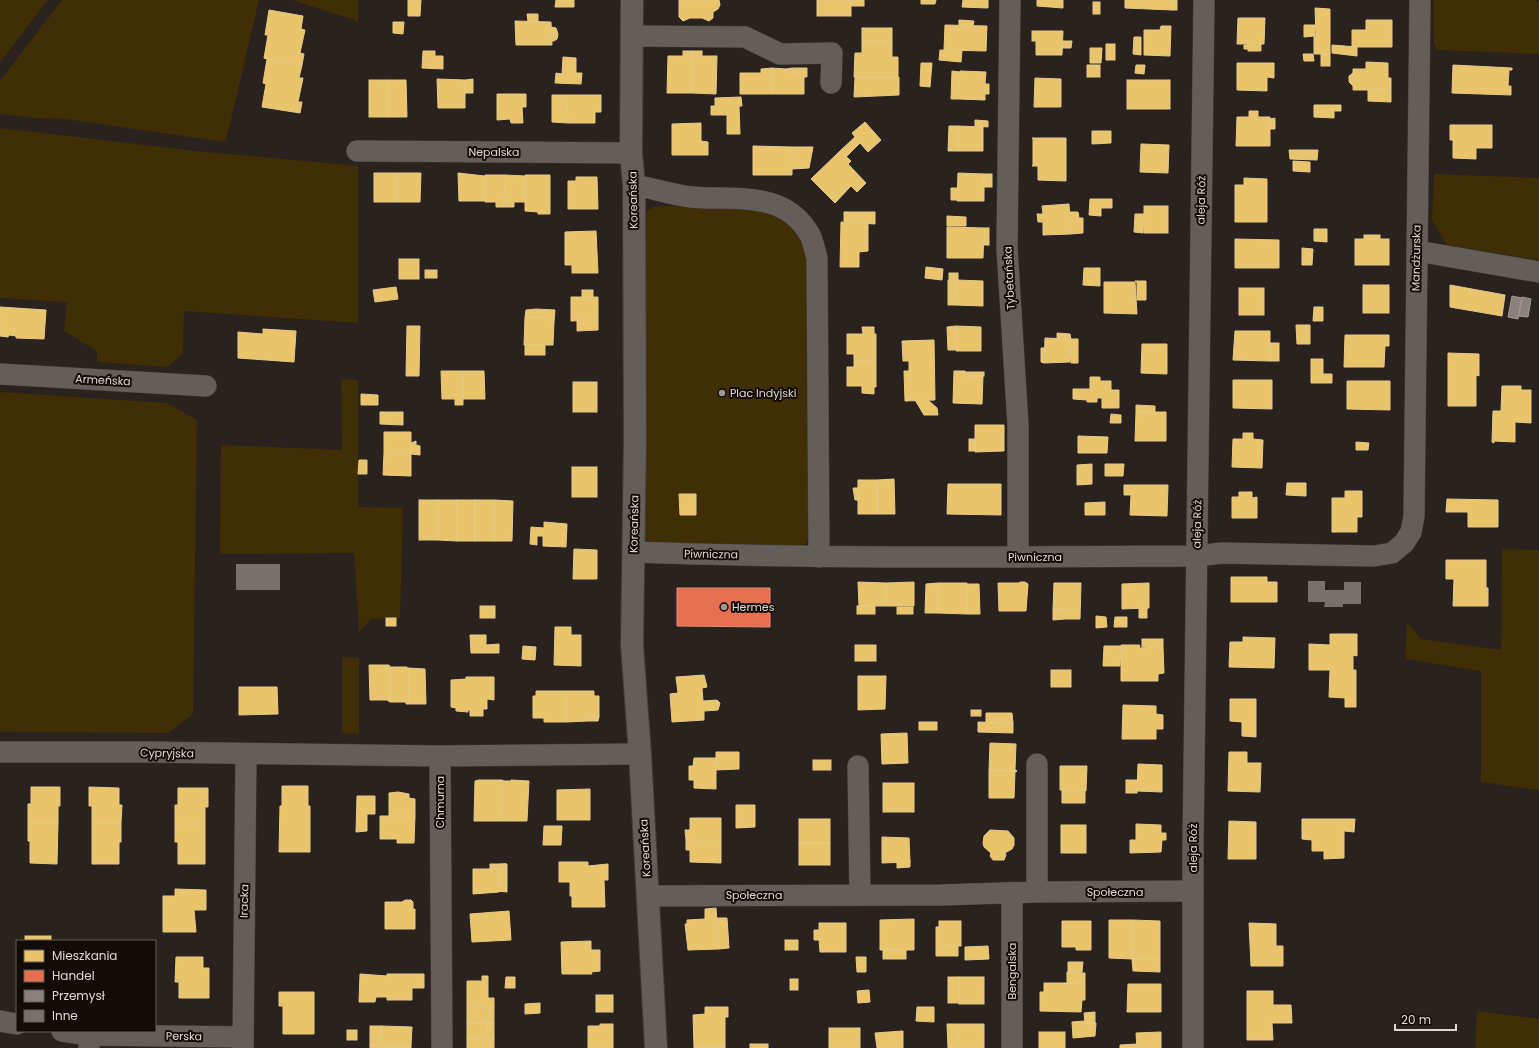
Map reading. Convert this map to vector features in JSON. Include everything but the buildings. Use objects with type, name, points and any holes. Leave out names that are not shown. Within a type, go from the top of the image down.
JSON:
[{"type":"street","name":"Koreańska","points":[[632,0],[635,440],[632,645],[640,754],[656,1048]]},
{"type":"street","name":"Tybetańska","points":[[1010,0],[1007,248],[1018,425],[1018,557]]},
{"type":"street","name":"aleja Róż","points":[[1193,1048],[1193,891],[1204,0]]},
{"type":"street","name":"Mandżurska","points":[[1414,516],[1420,0]]},
{"type":"street","points":[[632,36],[745,37],[780,54],[832,53],[831,84]]},
{"type":"street","name":"Nepalska","points":[[356,152],[632,153]]},
{"type":"street","points":[[634,185],[690,196],[750,198],[774,203],[790,212],[802,224],[810,236],[817,258],[819,556]]},
{"type":"street","points":[[1417,251],[1539,272]]},
{"type":"street","name":"Armeńska","points":[[0,374],[206,386]]},
{"type":"street","name":"Piwniczna","points":[[633,552],[819,556],[1018,557],[1197,556],[1222,552],[1374,556],[1392,553],[1404,542],[1411,532],[1414,516]]},
{"type":"street","name":"Cypryjska","points":[[0,752],[148,752],[440,756]]},
{"type":"street","name":"Iracka","points":[[243,1042],[246,754]]},
{"type":"street","points":[[440,756],[640,754]]},
{"type":"street","name":"Chmurna","points":[[440,756],[442,1048]]},
{"type":"street","points":[[1037,764],[1037,892]]},
{"type":"street","points":[[858,766],[860,895]]},
{"type":"street","name":"Społeczna","points":[[648,896],[1012,894],[1037,892],[1193,891]]},
{"type":"street","name":"Bengalska","points":[[1012,894],[1012,1048]]},
{"type":"street","points":[[0,1021],[16,1024]]},
{"type":"street","name":"Perska","points":[[64,1032],[89,1042],[243,1042]]},
{"type":"shaded area","points":[[0,0],[48,0],[0,62]]},
{"type":"shaded area","points":[[62,0],[259,0],[225,142],[66,119],[34,118],[0,114],[0,81]]},
{"type":"shaded area","points":[[292,0],[358,0],[358,22],[351,19]]},
{"type":"shaded area","points":[[1434,0],[1536,0],[1539,2],[1539,54],[1438,50],[1434,44]]},
{"type":"shaded area","points":[[0,128],[196,151],[358,166],[358,323],[184,311],[183,353],[168,367],[97,362],[97,351],[64,331],[67,302],[0,298]]},
{"type":"shaded area","points":[[1434,174],[1539,178],[1539,260],[1447,245],[1432,220]]},
{"type":"shaded area","name":"Plac Indyjski","points":[[704,205],[765,208],[786,220],[804,242],[809,266],[810,534],[804,546],[652,545],[642,536],[643,212],[658,206]]},
{"type":"shaded area","points":[[341,379],[358,380],[358,507],[403,508],[400,618],[371,619],[359,632],[354,553],[220,554],[221,445],[342,450]]},
{"type":"shaded area","points":[[0,392],[167,403],[197,420],[193,714],[168,733],[0,732]]},
{"type":"shaded area","points":[[1502,549],[1539,550],[1539,790],[1481,782],[1481,671],[1405,659],[1407,622],[1421,639],[1501,650]]},
{"type":"shaded area","points":[[342,657],[359,658],[359,734],[342,733]]},
{"type":"shaded area","points":[[1477,1011],[1539,1019],[1539,1048],[1475,1048]]},
{"type":"place","name":"Plac Indyjski","points":[[722,393]]},
{"type":"place","name":"Hermes","points":[[724,607]]}]
